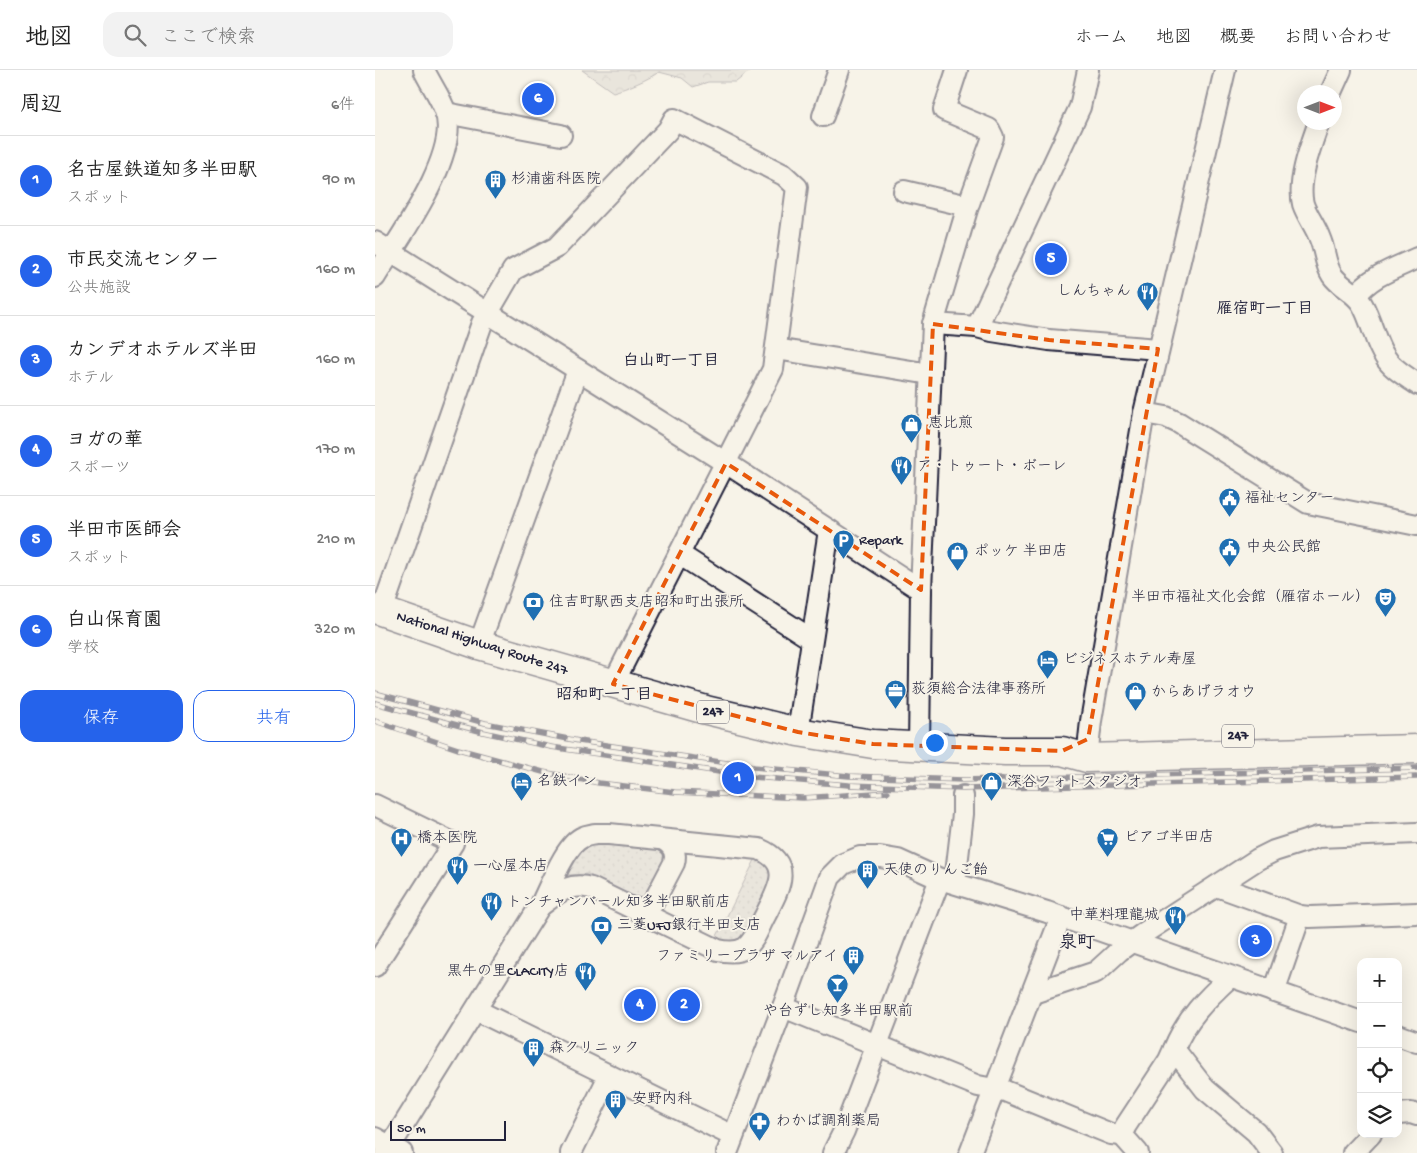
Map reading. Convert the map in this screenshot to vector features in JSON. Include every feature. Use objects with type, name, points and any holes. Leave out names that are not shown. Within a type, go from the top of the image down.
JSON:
[{"type":"highway","name":"National Highway Route 247","points":[[379,610],[479,645],[706,710],[798,732],[873,744],[1005,751],[1079,749],[1417,731]]},
{"type":"highway","name":"National Highway Route 247","points":[[1079,749],[1417,749]]},
{"type":"street","points":[[375,277],[383,247],[416,212],[445,151],[448,131],[446,113],[424,70]]},
{"type":"street","points":[[823,116],[839,70]]},
{"type":"street","points":[[919,747],[921,590],[933,324],[968,206],[993,137],[989,129],[944,110],[957,70]]},
{"type":"street","points":[[977,327],[1080,107],[1088,70]]},
{"type":"street","points":[[1079,749],[1143,413],[1225,70]]},
{"type":"street","points":[[1334,85],[1341,70]]},
{"type":"street","points":[[446,113],[561,135]]},
{"type":"street","points":[[379,610],[482,322],[487,313],[513,270],[557,247],[669,130],[674,119],[783,175],[797,187],[773,369],[613,684]]},
{"type":"street","points":[[1316,130],[1310,148],[1302,185],[1303,206],[1321,239],[1329,269],[1333,276],[1356,296],[1371,322],[1384,356],[1392,366],[1417,384]]},
{"type":"street","points":[[903,191],[968,206]]},
{"type":"street","points":[[383,247],[726,463],[921,590]]},
{"type":"street","points":[[1356,296],[1362,288],[1379,276],[1417,258]]},
{"type":"street","points":[[933,324],[977,327],[1049,340],[1158,349]]},
{"type":"street","points":[[776,349],[930,374]]},
{"type":"street","points":[[479,645],[578,370]]},
{"type":"street","points":[[1143,413],[1166,417],[1179,423],[1308,503],[1417,525]]},
{"type":"street","points":[[798,732],[829,530]]},
{"type":"street","points":[[679,554],[811,639]]},
{"type":"street","points":[[833,1153],[844,1131],[876,1044],[947,880],[963,814],[963,796]]},
{"type":"street","points":[[375,805],[453,843],[377,959]]},
{"type":"street","points":[[1033,993],[1096,972],[1131,942],[1258,859],[1274,851],[1318,837],[1417,833]]},
{"type":"street","points":[[388,1148],[540,906],[565,856],[573,844],[582,837],[595,834],[609,834],[759,849],[771,854],[779,862],[781,875],[779,888],[752,941],[743,949],[730,952],[719,950],[591,888],[581,885],[561,890],[540,906]]},
{"type":"street","points":[[632,908],[647,908],[653,903],[674,863],[676,856],[674,849],[664,840]]},
{"type":"street","points":[[476,1010],[609,1076],[730,1145],[830,877],[843,864],[860,858],[881,857],[898,860],[947,880],[1357,1021]]},
{"type":"street","points":[[1217,886],[1300,916],[1417,913]]},
{"type":"street","points":[[1274,992],[1300,916]]},
{"type":"street","points":[[970,1153],[1061,918]]},
{"type":"street","points":[[1122,1135],[1125,1127],[1169,1060],[1192,1015],[1230,977]]},
{"type":"street","points":[[783,1007],[979,1086],[1005,1091],[1111,1134],[1122,1135],[1138,1153]]},
{"type":"street","points":[[1402,1036],[1417,1042]]},
{"type":"street","points":[[1174,1049],[1205,1089],[1256,1132],[1262,1149]]},
{"type":"street","points":[[571,1153],[609,1076]]},
{"type":"street","points":[[1402,1114],[1417,1115]]},
{"type":"street","points":[[1353,1153],[1367,1138]]},
{"type":"highlighted area","points":[[933,324],[1049,340],[1158,349],[1088,739],[1062,751],[873,744],[798,732],[613,684],[726,463],[921,590]]},
{"type":"green space","points":[[582,70],[751,70],[736,82],[708,82],[693,87],[682,78],[659,72],[637,84],[613,92]]},
{"type":"green space","points":[[606,843],[661,848],[669,856],[649,900],[640,902],[588,874],[568,875],[570,865],[580,853],[595,844]]},
{"type":"green space","points":[[757,856],[767,858],[775,875],[741,943],[714,942]]},
{"type":"railway","points":[[375,693],[485,723],[579,741],[754,767],[849,776],[963,780],[1417,768]]},
{"type":"railway","points":[[375,703],[483,732],[551,747],[753,777],[849,785],[963,789],[1417,777]]},
{"type":"railway","points":[[375,721],[458,749],[543,772],[599,783],[675,792],[803,798],[888,792]]},
{"type":"place","name":"白山保育園","points":[[538,99]]},
{"type":"place","name":"杉浦歯科医院","points":[[495,199]]},
{"type":"place","name":"半田市医師会","points":[[1051,259]]},
{"type":"place","name":"しんちゃん","points":[[1147,311]]},
{"type":"place","name":"恵比煎","points":[[912,443]]},
{"type":"place","name":"ア・トゥート・ボーレ","points":[[901,486]]},
{"type":"place","name":"福祉センター","points":[[1229,518]]},
{"type":"place","name":"Repark","points":[[843,560]]},
{"type":"place","name":"中央公民館","points":[[1230,567]]},
{"type":"place","name":"ポッケ 半田店","points":[[958,571]]},
{"type":"place","name":"半田市福祉文化会館（雁宿ホール）","points":[[1386,617]]},
{"type":"place","name":"住吉町駅西支店昭和町出張所","points":[[533,622]]},
{"type":"place","name":"ビジネスホテル寿屋","points":[[1047,679]]},
{"type":"place","name":"荻須総合法律事務所","points":[[895,709]]},
{"type":"place","name":"からあげラオウ","points":[[1135,712]]},
{"type":"place","name":"名古屋鉄道知多半田駅","points":[[738,778]]},
{"type":"place","name":"名鉄イン","points":[[521,801]]},
{"type":"place","name":"深谷フォトスタジオ","points":[[991,802]]},
{"type":"place","name":"ピアゴ半田店","points":[[1108,857]]},
{"type":"place","name":"橋本医院","points":[[401,858]]},
{"type":"place","name":"一心屋本店","points":[[457,886]]},
{"type":"place","name":"天使のりんご飴","points":[[867,890]]},
{"type":"place","name":"トンチャンバール知多半田駅前店","points":[[491,922]]},
{"type":"place","name":"中華料理龍城","points":[[1175,935]]},
{"type":"place","name":"カンデオホテルズ半田","points":[[1256,941]]},
{"type":"place","name":"三菱UFJ銀行半田支店","points":[[601,945]]},
{"type":"place","name":"ファミリープラザ マルアイ","points":[[854,976]]},
{"type":"place","name":"黒牛の里CLACITY店","points":[[585,991]]},
{"type":"place","name":"や台ずし知多半田駅前","points":[[838,1003]]},
{"type":"place","name":"ヨガの華","points":[[640,1005]]},
{"type":"place","name":"市民交流センター","points":[[684,1005]]},
{"type":"place","name":"森クリニック","points":[[533,1068]]},
{"type":"place","name":"安野内科","points":[[616,1119]]},
{"type":"place","name":"わかば調剤薬局","points":[[760,1141]]},
{"type":"district","name":"雁宿町一丁目","points":[[1265,310]]},
{"type":"district","name":"白山町一丁目","points":[[671,362]]},
{"type":"district","name":"昭和町一丁目","points":[[604,696]]},
{"type":"district","name":"泉町","points":[[1077,943]]}]
